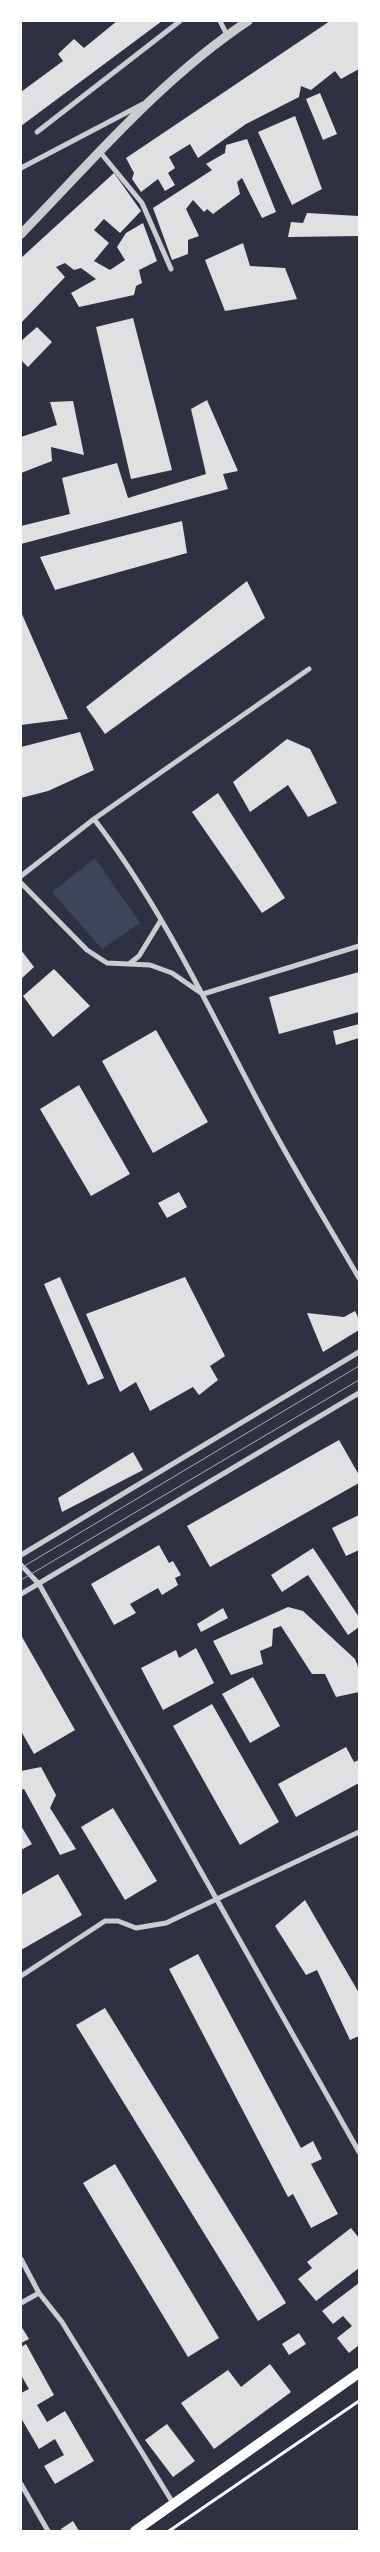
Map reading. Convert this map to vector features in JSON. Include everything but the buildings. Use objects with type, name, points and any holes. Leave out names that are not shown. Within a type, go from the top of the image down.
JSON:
[{"type":"main road","points":[[135,2531],[359,2373]]},
{"type":"street","points":[[37,132],[180,21]]},
{"type":"street","points":[[220,21],[227,35]]},
{"type":"street","points":[[21,234],[145,103],[227,35],[248,21]]},
{"type":"street","points":[[21,168],[145,103]]},
{"type":"street","points":[[100,152],[142,203],[171,269]]},
{"type":"street","points":[[21,876],[94,819],[309,670]]},
{"type":"street","points":[[94,819],[115,846],[162,920],[203,994],[262,1109],[359,1278]]},
{"type":"street","points":[[21,883],[87,950],[108,963],[150,965],[172,972],[203,994]]},
{"type":"street","points":[[128,965],[143,951],[162,920]]},
{"type":"street","points":[[203,994],[359,946]]},
{"type":"street","points":[[21,1555],[359,1352]]},
{"type":"street","points":[[21,1594],[359,1393]]},
{"type":"street","points":[[21,1565],[39,1584],[359,2152]]},
{"type":"street","points":[[21,1976],[105,1921],[118,1921],[136,1928],[166,1923],[359,1832]]},
{"type":"street","points":[[21,2259],[39,2293],[62,2322],[173,2503]]},
{"type":"street","points":[[21,2303],[39,2293]]},
{"type":"street","points":[[21,2484],[48,2531]]},
{"type":"path","points":[[169,2531],[359,2401]]},
{"type":"shaded area","points":[[95,858],[140,923],[102,949],[52,892]]},
{"type":"tram line","points":[[21,1568],[359,1366]]},
{"type":"tram line","points":[[21,1580],[359,1380]]}]
